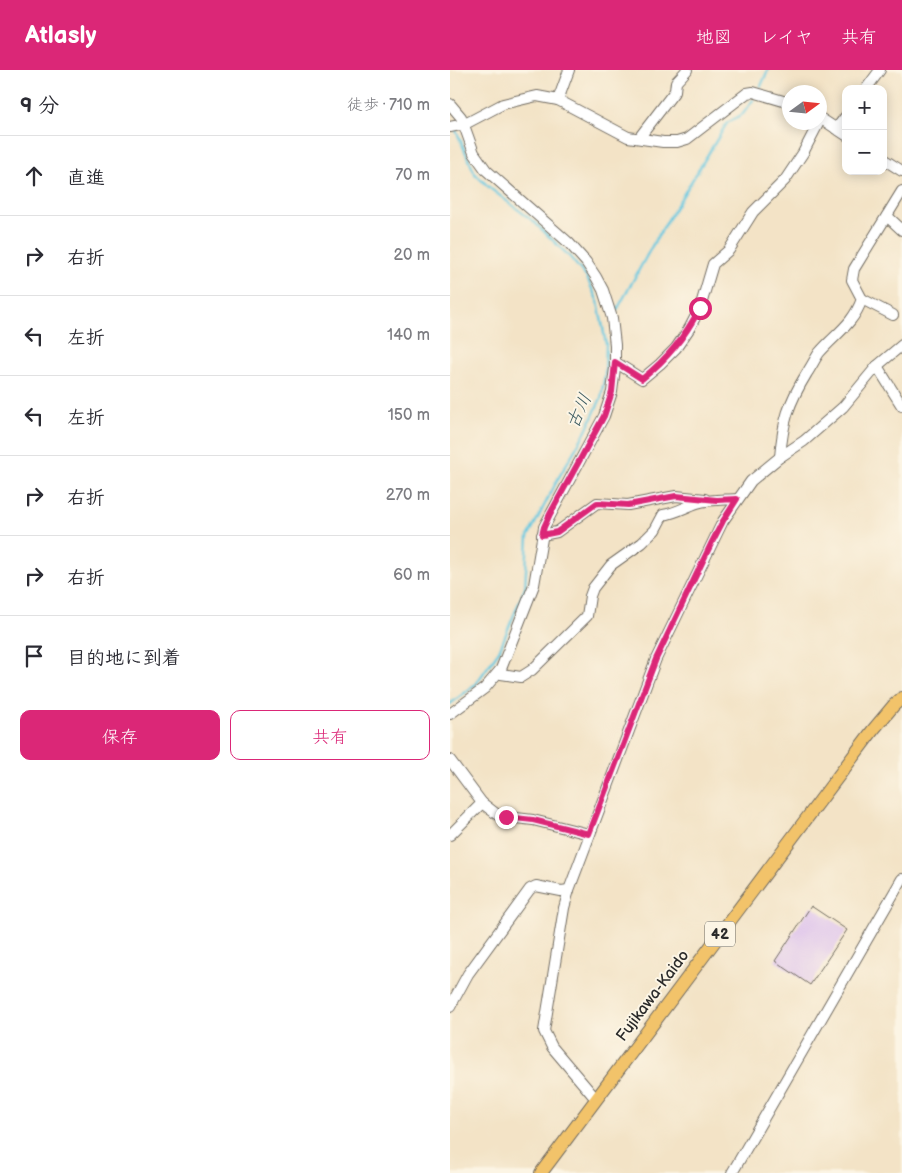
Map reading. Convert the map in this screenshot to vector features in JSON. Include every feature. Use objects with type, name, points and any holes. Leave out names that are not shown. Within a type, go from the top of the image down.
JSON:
[{"type":"main road","name":"Fujikawa-Kaido","points":[[541,1173],[873,730],[902,698]]},
{"type":"street","points":[[558,100],[569,70]]},
{"type":"street","points":[[639,138],[675,91],[676,82],[687,70]]},
{"type":"street","points":[[869,85],[880,70]]},
{"type":"street","points":[[456,126],[520,99],[538,96],[558,100],[628,137],[677,142],[687,139],[747,93],[752,92],[782,101]]},
{"type":"street","points":[[450,104],[461,117],[456,126]]},
{"type":"street","points":[[836,129],[842,121]]},
{"type":"street","points":[[827,124],[842,133]]},
{"type":"street","points":[[452,710],[486,688],[500,668],[534,585],[544,527],[604,416],[612,392],[615,362],[612,318],[604,290],[596,276],[570,243],[486,170],[456,126]]},
{"type":"street","points":[[615,362],[642,379],[676,348],[700,308],[713,264],[732,246],[753,212],[785,180],[803,153],[815,130]]},
{"type":"street","points":[[887,162],[902,171]]},
{"type":"street","points":[[893,315],[862,299],[852,280],[854,269],[902,191]]},
{"type":"street","points":[[887,216],[902,230]]},
{"type":"street","points":[[780,457],[785,416],[794,394],[820,353],[844,329],[858,309],[862,299]]},
{"type":"street","points":[[596,1099],[552,1047],[544,1031],[564,908],[569,890],[656,659],[711,544],[737,499],[752,481],[780,457],[804,441],[843,407],[877,366],[902,345]]},
{"type":"street","points":[[877,366],[902,406]]},
{"type":"street","points":[[542,535],[557,532],[597,503],[628,505],[676,496],[717,500]]},
{"type":"street","points":[[501,674],[517,678],[526,676],[587,616],[593,588],[611,564],[642,542],[655,530],[663,516],[676,513],[699,502],[737,499]]},
{"type":"street","points":[[450,760],[482,803],[499,816],[533,820],[589,834]]},
{"type":"street","points":[[450,835],[482,803]]},
{"type":"street","points":[[732,1173],[902,880]]},
{"type":"street","points":[[450,1007],[468,974],[530,889],[536,886],[561,892],[569,890]]},
{"type":"building","points":[[811,906],[847,930],[810,985],[775,961]]},
{"type":"waterway","points":[[761,86],[768,70]]},
{"type":"waterway","points":[[612,311],[617,310],[652,246],[727,123],[743,114],[753,100]]},
{"type":"waterway","name":"古川","points":[[450,704],[475,685],[499,651],[525,588],[528,537],[559,477],[586,431],[601,398],[605,374],[606,344],[598,302],[587,278],[569,256],[533,221],[491,189],[475,174],[455,128]]},
{"type":"route","points":[[506,817],[533,820],[589,834],[656,659],[711,544],[737,499],[717,500],[676,496],[628,505],[597,503],[557,532],[542,535],[550,514],[566,483],[604,416],[612,392],[616,368],[615,362],[642,379],[676,348],[700,308]]}]
